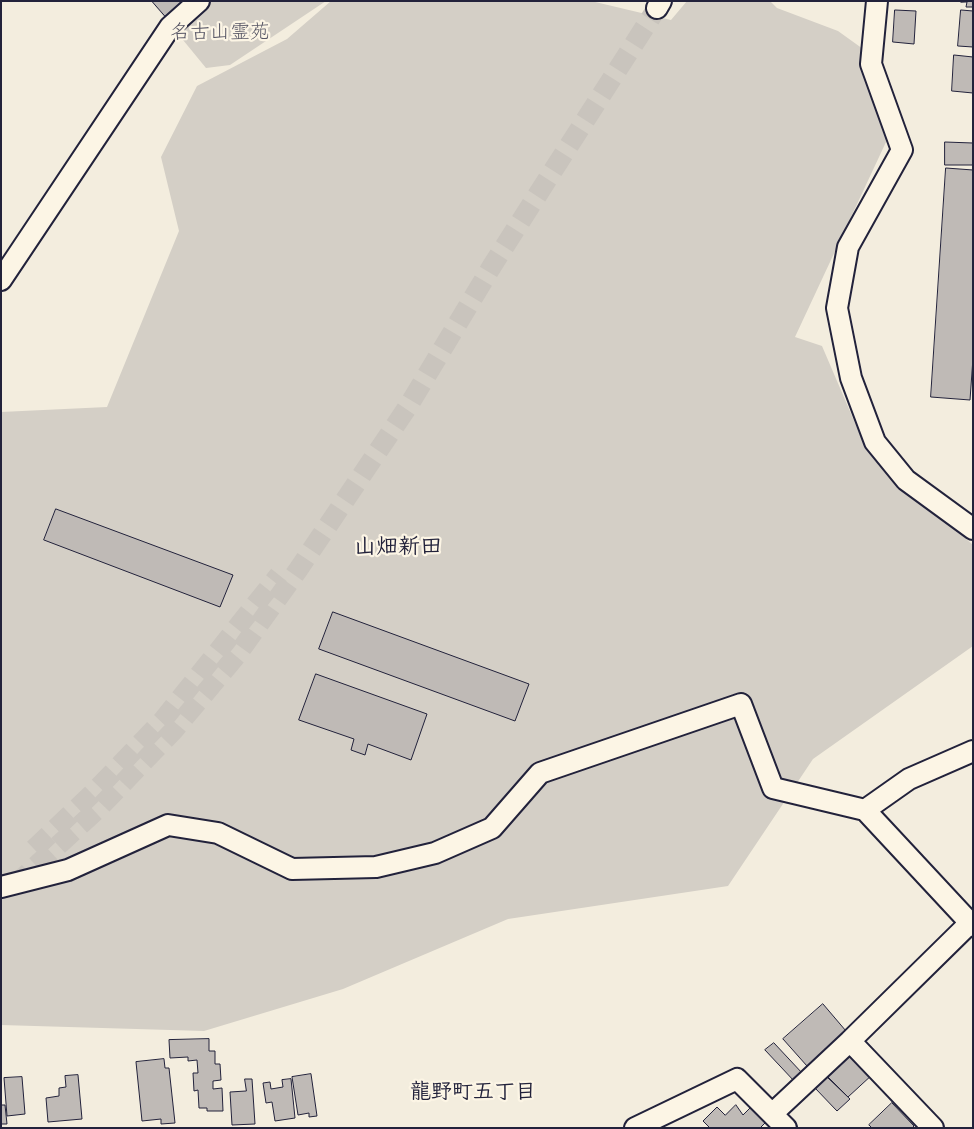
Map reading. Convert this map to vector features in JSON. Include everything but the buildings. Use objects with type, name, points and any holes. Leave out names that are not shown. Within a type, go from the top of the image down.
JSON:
[{"type":"street","points":[[1,280],[170,27],[199,1]]},
{"type":"street","points":[[877,1],[872,64],[902,150],[848,247],[837,308],[851,378],[875,442],[906,480],[973,529]]},
{"type":"street","points":[[1,887],[68,870],[168,825],[218,833],[292,869],[376,867],[435,853],[492,828],[540,773],[741,704],[773,788],[865,810],[971,925],[850,1042],[779,1121],[737,1079],[635,1128]]},
{"type":"street","points":[[865,810],[909,779],[973,751]]},
{"type":"street","points":[[850,1042],[933,1128]]},
{"type":"green space","name":"名古山霊苑","points":[[151,1],[326,1],[230,65],[206,68]]},
{"type":"green space","points":[[331,1],[591,1],[671,20],[687,1],[770,1],[777,8],[838,31],[870,54],[893,127],[795,337],[822,346],[867,451],[973,545],[973,646],[813,759],[728,886],[508,919],[343,989],[204,1031],[1,1025],[1,412],[107,407],[179,231],[161,157],[197,86],[287,39]]},
{"type":"tunnel","points":[[14,886],[101,806],[174,730],[237,655],[298,570],[409,405],[492,266],[657,8]]},
{"type":"tunnel","points":[[34,849],[95,791],[163,720],[279,575]]},
{"type":"district","name":"山畑新田","points":[[398,547]]},
{"type":"district","name":"龍野町五丁目","points":[[473,1092]]}]
